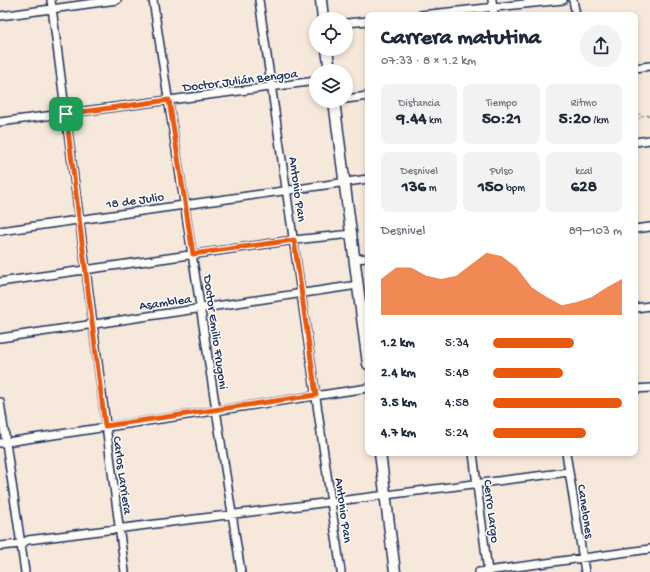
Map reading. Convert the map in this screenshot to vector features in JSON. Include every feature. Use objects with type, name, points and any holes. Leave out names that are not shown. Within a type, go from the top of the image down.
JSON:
[{"type":"street","name":"Carlos Larriera","points":[[51,0],[125,572]]},
{"type":"street","points":[[0,16],[117,0]]},
{"type":"street","name":"Doctor Emilio Frugoni","points":[[153,0],[186,204],[216,410],[242,572]]},
{"type":"street","name":"Antonio Pan","points":[[259,0],[341,572]]},
{"type":"street","points":[[321,0],[322,12]]},
{"type":"street","points":[[441,12],[493,4],[562,0]]},
{"type":"street","points":[[573,0],[575,12]]},
{"type":"street","points":[[353,22],[365,21]]},
{"type":"street","points":[[638,68],[650,66]]},
{"type":"street","name":"Doctor Julián Bengoa","points":[[0,122],[309,82]]},
{"type":"street","points":[[353,98],[365,96]]},
{"type":"street","points":[[335,108],[365,333]]},
{"type":"street","points":[[638,142],[650,140]]},
{"type":"street","name":"18 de Julio","points":[[0,231],[365,180]]},
{"type":"street","points":[[638,229],[650,227]]},
{"type":"street","points":[[0,282],[294,240],[352,234]]},
{"type":"street","points":[[355,259],[365,258]]},
{"type":"street","name":"Asamblea","points":[[0,338],[301,292],[358,285]]},
{"type":"street","points":[[638,308],[650,306]]},
{"type":"street","points":[[638,386],[650,388]]},
{"type":"street","points":[[3,442],[365,388]]},
{"type":"street","points":[[0,402],[3,442],[25,572]]},
{"type":"street","points":[[380,456],[395,572]]},
{"type":"street","name":"Cerro Largo","points":[[473,456],[488,571]]},
{"type":"street","name":"Canelones","points":[[566,456],[585,572]]},
{"type":"street","points":[[0,546],[21,544],[28,540],[232,513],[569,472]]},
{"type":"street","points":[[479,572],[583,559],[650,548]]},
{"type":"path","points":[[638,114],[641,114],[642,116]]},
{"type":"path","points":[[638,119],[642,118],[642,116],[650,115]]},
{"type":"route","points":[[169,100],[193,254],[294,240],[316,395],[105,426],[66,114],[169,100]]}]
